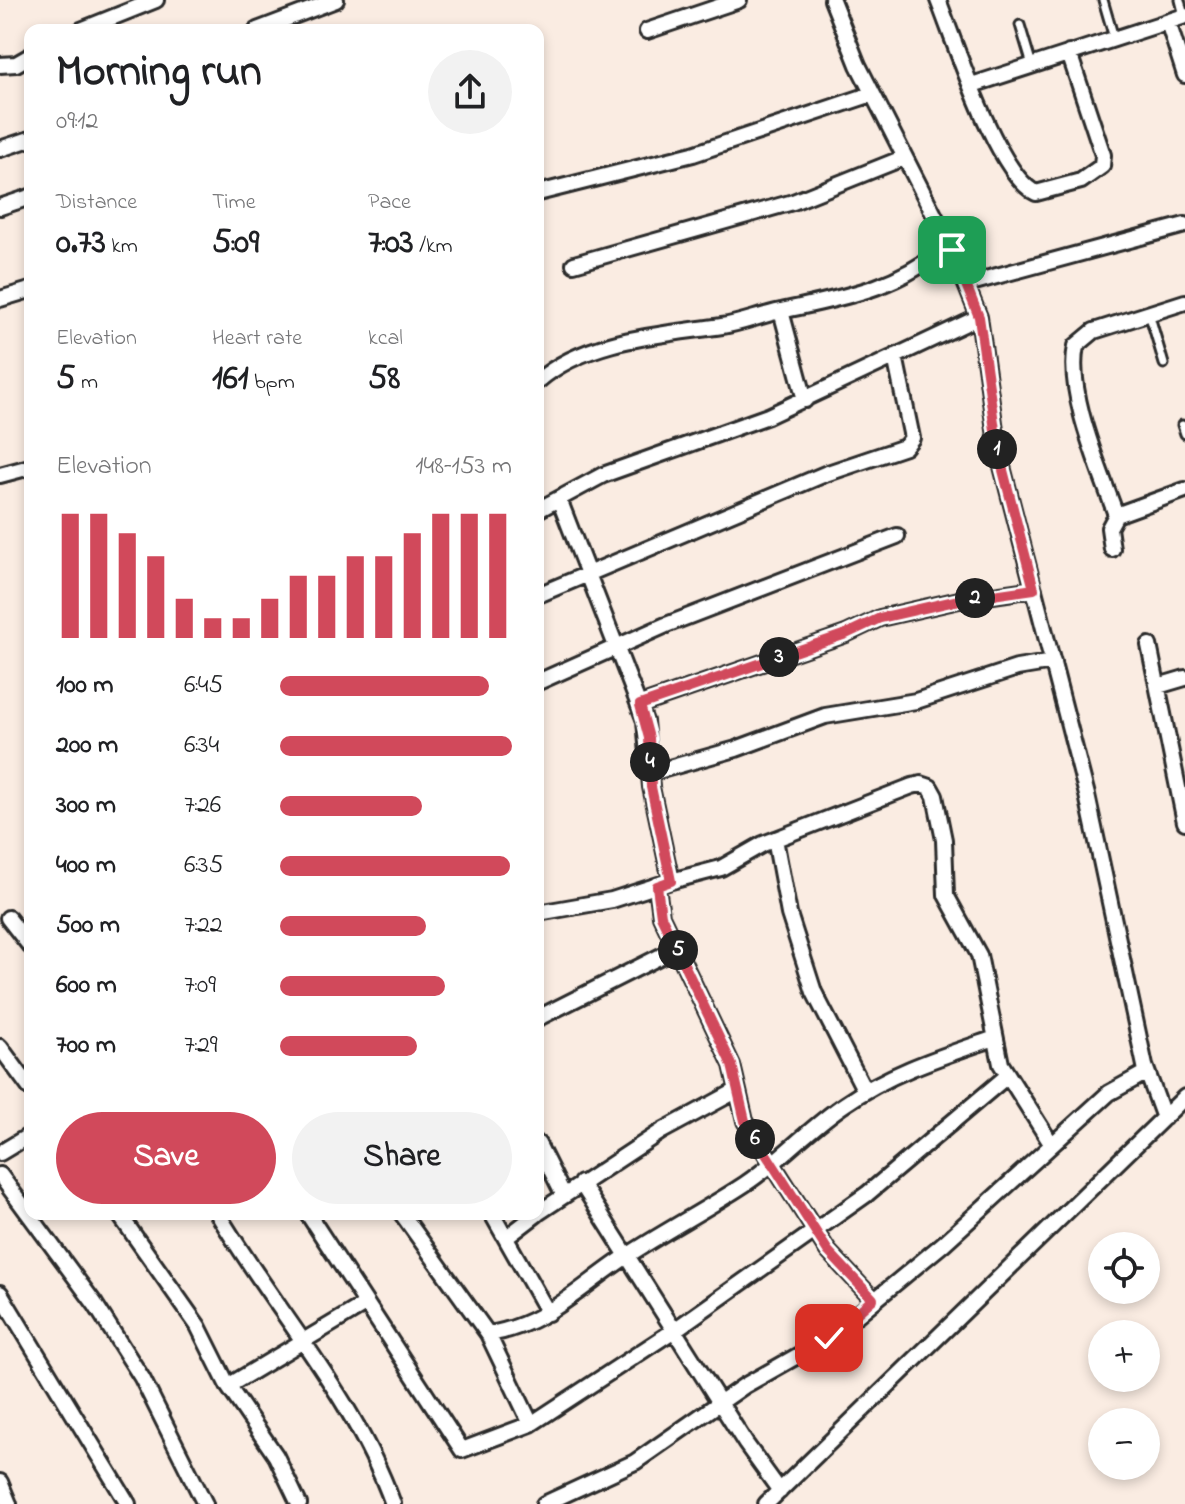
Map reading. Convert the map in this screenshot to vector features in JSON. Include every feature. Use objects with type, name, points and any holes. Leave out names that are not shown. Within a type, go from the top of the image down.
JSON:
[{"type":"street","points":[[96,24],[156,0]]},
{"type":"street","points":[[273,24],[336,0]]},
{"type":"street","points":[[647,31],[739,0]]},
{"type":"street","points":[[832,0],[872,94],[950,248],[979,317],[998,451],[1100,851],[1147,1072],[1164,1118]]},
{"type":"street","points":[[938,0],[1001,152],[1030,190],[1039,193],[1081,181],[1097,172],[1103,155],[1069,53]]},
{"type":"street","points":[[972,85],[1184,16]]},
{"type":"street","points":[[1168,22],[1185,75]]},
{"type":"street","points":[[0,65],[16,64],[24,59]]},
{"type":"street","points":[[544,191],[693,154],[872,94]]},
{"type":"street","points":[[0,149],[24,141]]},
{"type":"street","points":[[574,264],[793,202],[903,158]]},
{"type":"street","points":[[0,207],[24,199]]},
{"type":"street","points":[[967,284],[1185,225]]},
{"type":"street","points":[[544,376],[557,365],[588,352],[890,284],[950,248]]},
{"type":"street","points":[[0,299],[24,292]]},
{"type":"street","points":[[1116,515],[1078,395],[1074,356],[1076,346],[1094,331],[1185,302]]},
{"type":"street","points":[[781,311],[805,400]]},
{"type":"street","points":[[544,507],[603,475],[805,400],[979,317]]},
{"type":"street","points":[[544,592],[587,571],[825,474],[905,447],[912,438],[895,356]]},
{"type":"street","points":[[0,475],[24,469]]},
{"type":"street","points":[[1112,549],[1109,528],[1116,515],[1185,490]]},
{"type":"street","points":[[559,499],[640,705],[649,738],[664,883],[661,916],[732,1065],[745,1121],[816,1232],[843,1269],[873,1299]]},
{"type":"street","points":[[544,679],[617,645],[897,536]]},
{"type":"street","points":[[640,705],[846,634],[880,618],[959,600],[1034,589]]},
{"type":"street","points":[[1149,645],[1185,822]]},
{"type":"street","points":[[651,773],[736,749],[825,716],[916,701],[1017,668],[1053,662]]},
{"type":"street","points":[[1158,686],[1185,678]]},
{"type":"street","points":[[544,912],[612,900],[721,868],[775,839],[912,786],[921,784],[930,787],[935,796],[944,840],[946,895],[979,955],[995,1038],[1007,1076],[1052,1145]]},
{"type":"street","points":[[775,839],[789,914],[803,961],[822,1013],[865,1091]]},
{"type":"street","points":[[8,918],[24,938]]},
{"type":"street","points":[[544,1015],[677,948]]},
{"type":"street","points":[[488,1334],[507,1332],[548,1313],[629,1255],[747,1183],[824,1118],[865,1091],[900,1071],[995,1038]]},
{"type":"street","points":[[0,1047],[24,1080]]},
{"type":"street","points":[[544,1504],[635,1462],[720,1404],[829,1338],[943,1244],[1109,1093],[1147,1072]]},
{"type":"street","points":[[312,1220],[462,1450],[531,1424],[676,1329],[867,1194],[1007,1076]]},
{"type":"street","points":[[544,1209],[687,1115],[736,1091]]},
{"type":"street","points":[[766,1504],[986,1287],[1184,1099]]},
{"type":"street","points":[[0,1153],[24,1139]]},
{"type":"street","points":[[544,1156],[563,1194]]},
{"type":"street","points":[[0,1175],[24,1208]]},
{"type":"street","points":[[581,1183],[676,1329],[720,1404],[780,1491]]},
{"type":"street","points":[[33,1220],[95,1304],[135,1367],[205,1504]]},
{"type":"street","points":[[123,1220],[198,1326],[228,1386],[276,1456],[299,1504]]},
{"type":"street","points":[[222,1220],[253,1274],[343,1397],[381,1469],[393,1504]]},
{"type":"street","points":[[406,1220],[488,1334],[531,1424]]},
{"type":"street","points":[[496,1220],[548,1313]]},
{"type":"street","points":[[507,1237],[530,1220]]},
{"type":"street","points":[[0,1293],[128,1504]]},
{"type":"street","points":[[228,1386],[365,1304]]},
{"type":"street","points":[[0,1482],[9,1504]]},
{"type":"lane","points":[[1103,0],[1114,38]]},
{"type":"lane","points":[[1180,0],[1184,16]]},
{"type":"lane","points":[[1020,25],[1032,65]]},
{"type":"lane","points":[[1149,313],[1164,364]]},
{"type":"lane","points":[[1182,425],[1185,434]]},
{"type":"route","points":[[829,1338],[873,1299],[828,1251],[756,1141],[737,1099],[732,1065],[661,916],[657,886],[671,881],[651,787],[649,738],[640,705],[846,634],[880,618],[959,600],[1034,589],[998,451],[979,317],[952,250]]}]
